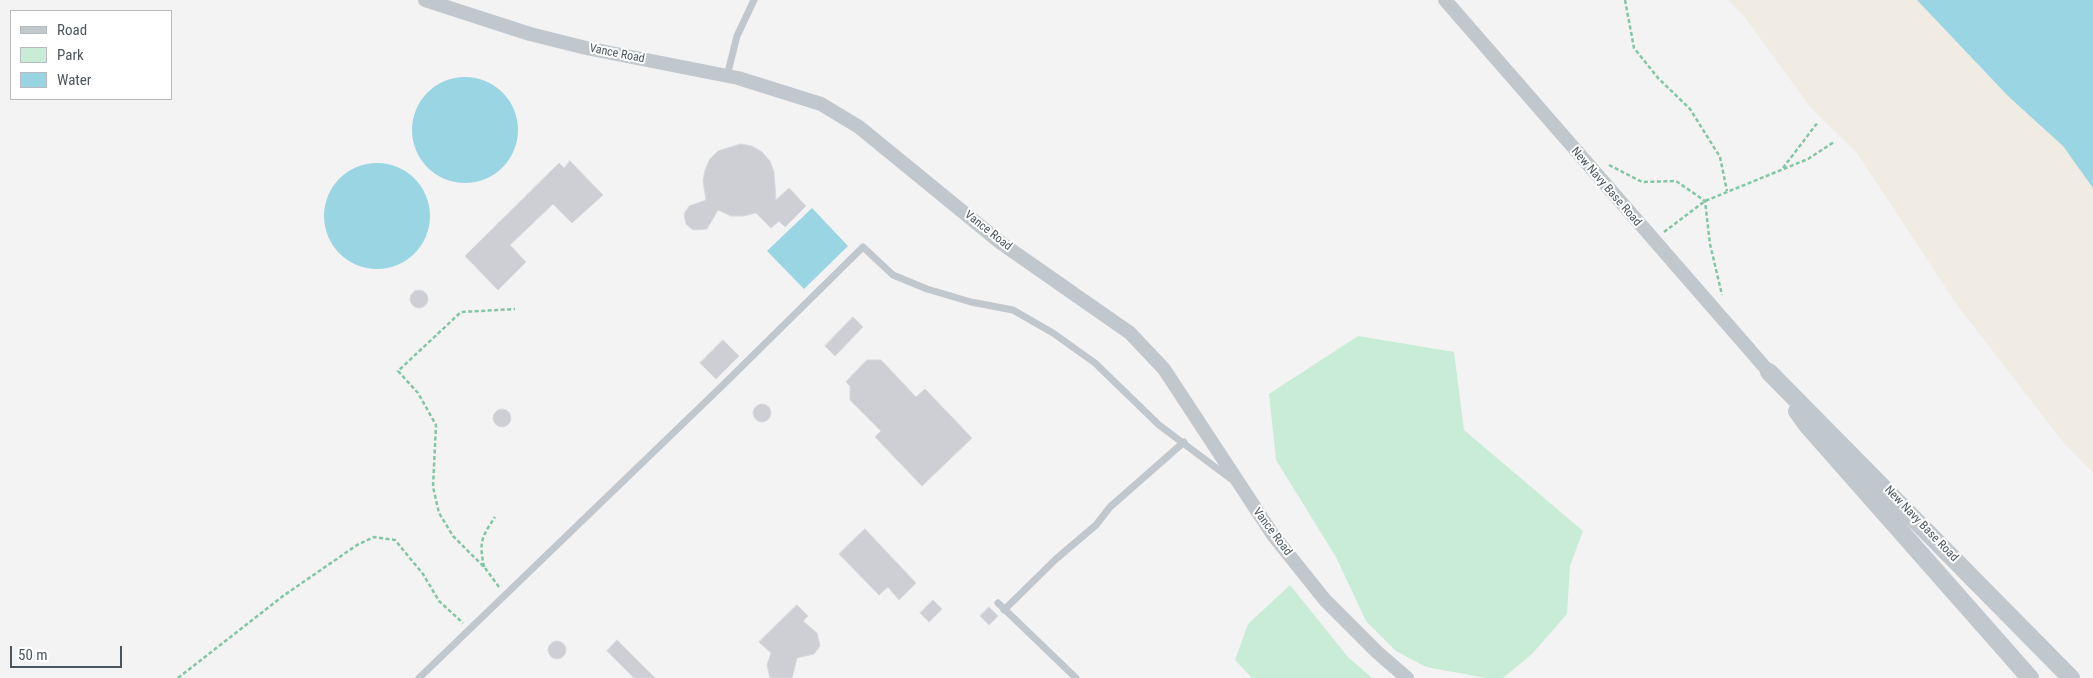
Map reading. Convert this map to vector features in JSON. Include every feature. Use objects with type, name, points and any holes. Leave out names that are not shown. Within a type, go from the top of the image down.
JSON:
[{"type":"street","name":"Vance Road","points":[[426,0],[530,34],[586,48],[726,76],[821,104],[859,127],[1001,243],[1130,334],[1164,369],[1237,483],[1273,535],[1325,600],[1377,652],[1407,678]]},
{"type":"street","name":"New Navy Base Road","points":[[1445,0],[1769,372],[2071,678]]},
{"type":"street","name":"New Navy Base Road","points":[[1769,372],[1807,426],[2030,678]]},
{"type":"lane","points":[[726,76],[737,36],[754,0]]},
{"type":"lane","points":[[419,678],[723,385],[863,246],[893,275],[962,299],[1013,310],[1053,333],[1095,363],[1159,425],[1237,483]]},
{"type":"lane","points":[[1004,610],[1056,559],[1096,524],[1110,507],[1184,442]]},
{"type":"lane","points":[[998,603],[1076,678]]},
{"type":"path","points":[[1625,0],[1634,48],[1658,78],[1690,108],[1720,156],[1727,190]]},
{"type":"path","points":[[1782,169],[1818,122]]},
{"type":"path","points":[[1653,240],[1704,201],[1727,190],[1808,159],[1834,142]]},
{"type":"path","points":[[1607,164],[1642,182],[1676,181],[1704,201],[1716,277],[1724,302]]},
{"type":"path","points":[[505,595],[485,568],[453,536],[439,513],[433,487],[436,425],[418,393],[398,371],[461,312],[516,310]]},
{"type":"path","points":[[485,568],[480,548],[482,537],[495,518]]},
{"type":"path","points":[[178,678],[283,596],[357,545],[374,537],[395,540],[423,574],[440,601],[469,629]]},
{"type":"green space","points":[[1358,336],[1454,352],[1464,430],[1583,531],[1570,566],[1567,614],[1532,654],[1503,678],[1486,678],[1426,667],[1396,651],[1366,621],[1336,557],[1276,460],[1269,394]]},
{"type":"green space","points":[[1290,585],[1348,657],[1372,678],[1252,678],[1235,660],[1248,624]]},
{"type":"sand","points":[[1728,0],[2093,0],[2093,473],[2063,442],[1957,305],[1857,153],[1810,107],[1744,16]]},
{"type":"water","points":[[1917,0],[2093,0],[2093,188],[2063,146],[2008,96]]},
{"type":"water","points":[[465,77],[485,81],[503,92],[514,110],[518,130],[514,150],[503,168],[485,179],[465,183],[445,179],[427,168],[416,150],[412,130],[416,110],[427,92],[445,81]]},
{"type":"water","points":[[377,163],[397,167],[415,178],[426,196],[430,216],[426,236],[415,254],[397,265],[377,269],[357,265],[339,254],[328,236],[324,216],[328,196],[339,178],[357,167]]},
{"type":"water","points":[[812,208],[848,246],[804,289],[767,251]]},
{"type":"building","points":[[741,144],[752,146],[762,152],[770,161],[774,172],[776,200],[789,188],[806,206],[785,227],[779,221],[771,228],[756,213],[731,216],[718,210],[707,229],[693,230],[686,224],[684,214],[689,206],[706,200],[703,181],[710,159],[718,151]]},
{"type":"building","points":[[570,161],[603,195],[572,223],[553,204],[510,245],[526,262],[498,290],[465,256],[559,163],[564,168]]},
{"type":"building","points":[[419,290],[425,293],[428,299],[425,305],[419,308],[413,305],[410,299],[413,293]]},
{"type":"building","points":[[853,317],[863,327],[835,356],[825,346]]},
{"type":"building","points":[[723,340],[739,356],[716,379],[700,363]]},
{"type":"building","points":[[867,360],[881,360],[916,397],[925,389],[972,438],[922,486],[875,437],[881,431],[850,400],[850,386],[846,382]]},
{"type":"building","points":[[762,404],[768,407],[771,413],[768,419],[762,422],[756,419],[753,413],[756,407]]},
{"type":"building","points":[[502,409],[508,412],[511,418],[508,424],[502,427],[496,424],[493,418],[496,412]]},
{"type":"building","points":[[865,529],[916,583],[899,600],[888,587],[879,595],[839,554]]},
{"type":"building","points":[[933,600],[942,609],[929,622],[920,613]]},
{"type":"building","points":[[797,605],[808,616],[803,621],[817,633],[820,646],[814,654],[797,658],[792,678],[770,678],[767,665],[771,653],[759,642]]},
{"type":"building","points":[[989,607],[998,616],[989,625],[980,616]]},
{"type":"building","points":[[617,640],[655,678],[634,678],[607,651]]},
{"type":"building","points":[[557,641],[563,644],[566,650],[563,656],[557,659],[551,656],[548,650],[551,644]]}]
